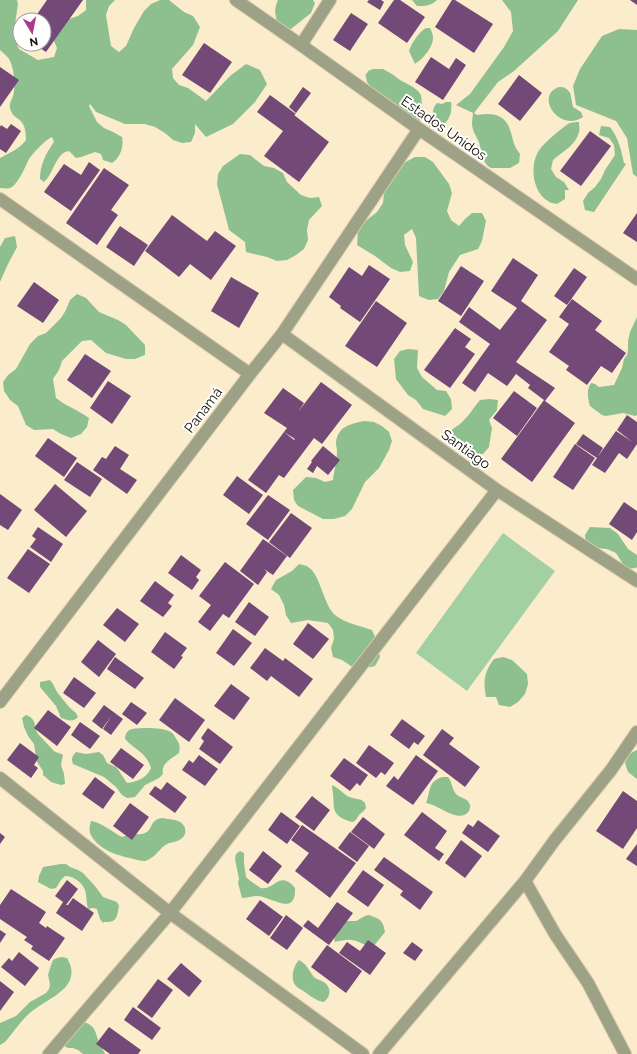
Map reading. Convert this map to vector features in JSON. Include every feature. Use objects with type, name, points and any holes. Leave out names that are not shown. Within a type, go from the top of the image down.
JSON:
[{"type":"street","name":"Estados Unidos","points":[[236,0],[419,130],[637,279]]},
{"type":"street","points":[[301,45],[330,0]]},
{"type":"street","name":"Panamá","points":[[0,702],[282,334],[419,130]]},
{"type":"street","points":[[0,199],[250,374]]},
{"type":"street","name":"Santiago","points":[[282,334],[497,490],[637,581]]},
{"type":"street","points":[[49,1054],[170,912],[497,490]]},
{"type":"street","points":[[379,1054],[525,881],[554,840],[611,770],[637,732]]},
{"type":"street","points":[[0,778],[170,912],[363,1054]]},
{"type":"street","points":[[525,881],[555,934],[588,983],[625,1054]]},
{"type":"green space","points":[[0,0],[17,0],[18,4],[17,12],[12,12],[12,52],[24,52],[38,60],[54,57],[57,48],[53,39],[69,19],[78,16],[86,10],[86,0],[115,0],[109,6],[106,15],[111,46],[119,52],[126,46],[144,11],[151,4],[160,0],[169,0],[184,12],[193,16],[200,27],[193,45],[172,69],[173,78],[179,85],[188,88],[206,101],[230,76],[246,64],[260,70],[267,84],[255,102],[233,124],[206,137],[195,124],[195,133],[191,142],[182,143],[173,140],[155,127],[145,124],[125,124],[96,112],[90,104],[89,106],[97,122],[104,128],[122,137],[121,152],[115,161],[112,163],[103,160],[101,154],[95,152],[76,158],[69,151],[65,152],[58,159],[44,182],[40,179],[41,169],[46,155],[54,142],[52,137],[31,156],[18,180],[13,186],[9,188],[0,188],[0,158],[17,149],[26,140],[23,125],[10,109],[14,92],[14,77],[11,63],[0,50]]},
{"type":"green space","points":[[278,0],[313,0],[315,3],[311,13],[291,29],[281,28],[277,21],[275,11]]},
{"type":"green space","points":[[412,0],[437,0],[430,5],[417,6]]},
{"type":"green space","points":[[502,0],[578,0],[558,31],[514,71],[498,82],[474,113],[477,115],[496,115],[503,119],[509,127],[514,144],[520,154],[519,163],[510,168],[491,168],[485,163],[473,130],[473,113],[456,105],[470,94],[504,47],[513,31],[511,12]]},
{"type":"green space","points":[[426,28],[430,28],[433,41],[422,59],[415,64],[409,51],[416,38]]},
{"type":"green space","points":[[619,29],[637,30],[637,177],[633,174],[627,138],[616,121],[576,105],[573,86],[580,69],[602,36]]},
{"type":"green space","points":[[373,69],[383,69],[418,91],[421,95],[423,115],[422,119],[418,123],[401,112],[396,104],[370,86],[367,82],[365,73],[366,75],[368,71]]},
{"type":"green space","points":[[559,87],[565,88],[570,92],[573,107],[581,112],[583,117],[574,121],[566,120],[558,117],[553,111],[549,104],[549,97],[552,91]]},
{"type":"green space","points":[[451,102],[451,112],[448,120],[440,126],[429,127],[434,107],[437,103],[442,104]]},
{"type":"green space","points":[[579,122],[579,131],[575,141],[553,160],[551,169],[556,177],[564,182],[569,190],[565,190],[565,199],[557,204],[550,202],[538,191],[534,177],[534,162],[540,149],[554,135],[570,123]]},
{"type":"green space","points":[[601,126],[610,127],[613,131],[616,136],[624,163],[626,164],[594,212],[585,210],[583,201],[601,179],[615,155],[614,145],[609,138],[599,135]]},
{"type":"green space","points":[[240,154],[250,155],[264,166],[274,168],[283,173],[287,182],[301,195],[310,198],[319,197],[322,206],[309,220],[307,230],[308,240],[304,249],[287,260],[277,261],[246,252],[245,242],[229,230],[217,184],[218,174],[223,166]]},
{"type":"green space","points":[[415,157],[425,157],[433,162],[449,184],[452,193],[447,211],[451,220],[459,226],[472,213],[482,213],[486,221],[482,241],[478,249],[460,255],[449,272],[444,291],[438,299],[429,300],[419,296],[416,238],[412,229],[404,235],[405,245],[413,262],[410,271],[400,272],[391,268],[357,245],[358,231],[363,223],[377,212],[383,203],[385,184],[398,166]]},
{"type":"green space","points":[[15,236],[17,247],[0,282],[0,247],[5,238]]},
{"type":"green space","points":[[77,294],[86,298],[99,312],[126,325],[145,345],[145,355],[135,359],[126,359],[106,353],[91,340],[82,341],[62,361],[59,370],[53,379],[56,398],[89,418],[87,427],[81,434],[71,438],[53,429],[34,430],[26,425],[18,406],[10,400],[4,391],[3,382],[8,375],[16,369],[30,344],[38,336],[46,333],[61,318],[70,300]]},
{"type":"green space","points":[[637,317],[637,415],[635,416],[623,413],[606,416],[602,415],[590,406],[588,394],[589,386],[591,383],[599,387],[614,385],[627,355],[630,332]]},
{"type":"green space","points":[[408,349],[418,350],[417,368],[422,377],[437,390],[446,391],[451,399],[452,409],[445,416],[423,409],[416,400],[408,395],[396,379],[394,359],[400,351]]},
{"type":"green space","points":[[480,400],[498,400],[497,410],[489,420],[492,428],[489,447],[483,454],[464,453],[447,443],[449,433],[464,421]]},
{"type":"green space","points":[[364,421],[374,422],[382,426],[389,432],[392,441],[389,450],[379,468],[365,482],[352,509],[345,516],[334,519],[323,519],[298,506],[294,500],[293,490],[306,477],[316,478],[325,482],[333,480],[337,455],[336,442],[339,432],[354,423]]},
{"type":"green space","points":[[590,527],[610,528],[618,534],[628,549],[637,555],[637,567],[626,569],[616,553],[607,549],[586,547],[585,535]]},
{"type":"green space","points":[[503,533],[555,571],[467,691],[416,653]]},
{"type":"green space","points":[[299,564],[306,566],[316,575],[327,604],[335,615],[348,622],[372,630],[376,639],[380,657],[375,666],[357,670],[342,660],[333,657],[331,648],[334,639],[333,630],[328,623],[308,620],[291,623],[286,615],[284,605],[279,595],[271,589],[276,580],[292,571]]},
{"type":"green space","points":[[503,657],[512,660],[527,674],[528,684],[525,694],[518,702],[510,707],[499,705],[496,697],[486,697],[485,691],[485,677],[488,668],[494,659]]},
{"type":"green space","points":[[50,680],[57,692],[76,713],[78,717],[76,719],[70,720],[61,718],[56,706],[40,687],[40,682]]},
{"type":"green space","points":[[26,715],[34,721],[39,735],[54,751],[63,755],[61,765],[65,784],[61,785],[51,782],[43,775],[43,771],[37,762],[34,744],[24,727],[22,718]]},
{"type":"green space","points":[[142,728],[161,729],[171,732],[178,742],[180,749],[179,753],[165,764],[163,774],[159,778],[145,785],[135,797],[127,798],[104,777],[73,764],[72,758],[76,752],[86,754],[99,752],[103,755],[107,763],[116,767],[127,783],[141,779],[151,768],[149,763],[143,755],[125,739],[128,731]]},
{"type":"green space","points":[[637,750],[637,779],[628,772],[625,763],[629,754]]},
{"type":"green space","points":[[443,777],[448,777],[456,794],[467,800],[470,804],[469,810],[466,814],[462,816],[453,815],[426,803],[430,787],[434,781]]},
{"type":"green space","points":[[332,785],[347,796],[364,801],[366,808],[353,822],[341,818],[336,813]]},
{"type":"green space","points":[[162,818],[180,822],[185,828],[185,833],[179,840],[166,845],[153,857],[145,861],[112,853],[101,847],[90,833],[91,821],[103,825],[122,837],[132,834],[142,834],[149,830],[155,821]]},
{"type":"green space","points":[[240,851],[244,853],[246,877],[261,888],[270,887],[281,880],[285,880],[295,888],[294,897],[291,902],[287,904],[257,896],[242,898],[238,883],[239,879],[235,859],[236,854]]},
{"type":"green space","points":[[66,864],[83,873],[103,897],[117,902],[119,906],[117,916],[114,920],[103,923],[97,909],[88,909],[85,890],[82,884],[74,878],[65,876],[56,888],[51,889],[38,882],[43,867]]},
{"type":"green space","points":[[369,915],[380,920],[385,932],[373,947],[351,940],[335,942],[333,933],[346,921],[356,921]]},
{"type":"green space","points":[[62,957],[67,958],[71,968],[71,977],[68,984],[55,996],[28,1015],[5,1042],[0,1045],[0,1023],[16,1016],[30,1002],[46,993],[49,989],[50,984],[48,975],[53,960]]},
{"type":"green space","points":[[299,960],[306,966],[314,977],[324,982],[329,988],[328,998],[324,1002],[313,998],[294,983],[293,973]]},
{"type":"green space","points":[[84,1022],[93,1027],[105,1054],[83,1054],[78,1050],[64,1046],[75,1024]]},
{"type":"building","points":[[47,0],[83,0],[52,44],[52,12],[39,12]]},
{"type":"building","points":[[369,0],[381,0],[384,2],[380,10],[367,2]]},
{"type":"building","points":[[394,0],[400,0],[425,17],[407,43],[378,23]]},
{"type":"building","points":[[452,0],[455,0],[493,24],[474,53],[435,27]]},
{"type":"building","points":[[630,0],[637,0],[637,5]]},
{"type":"building","points":[[351,13],[368,24],[350,51],[333,40]]},
{"type":"building","points":[[204,43],[232,62],[210,93],[182,75]]},
{"type":"building","points":[[431,57],[449,69],[456,58],[466,65],[443,100],[415,82]]},
{"type":"building","points":[[0,67],[19,80],[0,107]]},
{"type":"building","points":[[519,75],[542,93],[520,121],[498,104]]},
{"type":"building","points":[[303,87],[311,93],[296,113],[289,107]]},
{"type":"building","points":[[270,95],[296,114],[294,115],[329,142],[299,182],[264,156],[283,131],[257,112]]},
{"type":"building","points":[[11,124],[21,131],[6,153],[0,149],[0,127],[1,125],[7,129]]},
{"type":"building","points":[[590,131],[611,146],[581,186],[560,171]]},
{"type":"building","points":[[89,162],[100,170],[71,211],[44,192],[64,164],[81,175]]},
{"type":"building","points":[[104,168],[129,185],[111,210],[118,215],[97,245],[66,223]]},
{"type":"building","points":[[637,213],[637,242],[623,233]]},
{"type":"building","points":[[172,215],[207,241],[215,231],[236,246],[211,280],[190,264],[179,277],[145,251]]},
{"type":"building","points":[[120,226],[148,245],[134,266],[106,247]]},
{"type":"building","points":[[513,258],[538,275],[521,301],[547,320],[516,362],[555,388],[545,401],[575,423],[532,482],[501,459],[544,400],[528,388],[530,385],[516,374],[507,386],[488,373],[475,392],[462,383],[490,344],[459,322],[469,307],[500,330],[517,308],[491,291]]},
{"type":"building","points":[[369,265],[390,279],[360,322],[340,308],[341,306],[329,297],[349,267],[362,276]]},
{"type":"building","points":[[461,266],[484,281],[461,316],[438,301]]},
{"type":"building","points":[[574,268],[587,277],[567,305],[554,296]]},
{"type":"building","points":[[231,277],[259,293],[239,328],[211,311]]},
{"type":"building","points":[[34,282],[59,300],[43,323],[17,306]]},
{"type":"building","points":[[572,299],[602,321],[595,330],[626,353],[612,373],[601,366],[587,385],[566,370],[569,366],[549,352],[569,324],[559,317]]},
{"type":"building","points":[[376,301],[407,323],[377,367],[345,346]]},
{"type":"building","points":[[455,328],[471,339],[465,347],[475,354],[450,388],[424,370]]},
{"type":"building","points":[[85,354],[111,371],[92,398],[67,380]]},
{"type":"building","points":[[108,381],[131,396],[112,424],[90,408]]},
{"type":"building","points":[[321,382],[352,405],[322,444],[314,438],[284,478],[279,475],[266,493],[248,480],[287,428],[264,413],[283,388],[304,403],[298,412]]},
{"type":"building","points":[[514,391],[537,408],[517,436],[493,418]]},
{"type":"building","points":[[627,415],[637,422],[637,444],[627,459],[619,453],[605,473],[592,465],[616,431],[631,441],[617,430]]},
{"type":"building","points":[[583,434],[603,448],[597,458],[576,444]]},
{"type":"building","points":[[48,438],[77,458],[64,477],[35,456]]},
{"type":"building","points":[[575,444],[595,458],[573,490],[553,477]]},
{"type":"building","points":[[115,446],[129,455],[120,469],[137,480],[127,494],[93,470],[102,457],[106,459]]},
{"type":"building","points":[[323,446],[340,460],[328,475],[317,466],[313,473],[307,469],[312,462],[311,461]]},
{"type":"building","points":[[77,462],[102,479],[90,497],[64,480]]},
{"type":"building","points":[[237,476],[263,495],[249,514],[223,495]]},
{"type":"building","points":[[55,484],[87,511],[66,537],[34,510]]},
{"type":"building","points":[[0,494],[22,510],[8,530],[0,525]]},
{"type":"building","points":[[268,495],[290,510],[268,540],[246,524]]},
{"type":"building","points":[[624,502],[637,511],[637,532],[632,540],[609,524]]},
{"type":"building","points":[[291,513],[312,528],[290,558],[269,542]]},
{"type":"building","points":[[38,527],[63,544],[51,562],[30,547],[36,539],[32,536]]},
{"type":"building","points":[[263,539],[287,556],[273,575],[264,569],[267,572],[258,585],[240,571]]},
{"type":"building","points":[[28,549],[50,564],[29,593],[7,578]]},
{"type":"building","points":[[181,555],[201,570],[196,577],[199,580],[192,590],[168,573]]},
{"type":"building","points":[[225,562],[254,584],[229,618],[223,614],[210,631],[198,622],[211,605],[199,596]]},
{"type":"building","points":[[155,581],[174,595],[168,603],[172,606],[163,617],[140,601]]},
{"type":"building","points":[[249,602],[269,617],[255,636],[235,622]]},
{"type":"building","points":[[117,608],[139,624],[125,642],[103,625]]},
{"type":"building","points":[[308,623],[329,639],[313,659],[293,644]]},
{"type":"building","points":[[233,629],[252,643],[234,666],[216,653]]},
{"type":"building","points":[[165,632],[187,648],[181,656],[183,657],[174,669],[151,652]]},
{"type":"building","points":[[98,640],[116,654],[99,677],[81,662]]},
{"type":"building","points":[[265,648],[283,661],[285,658],[313,679],[299,697],[271,676],[267,681],[250,668]]},
{"type":"building","points":[[115,657],[144,678],[135,689],[107,669]]},
{"type":"building","points":[[74,677],[96,693],[84,708],[63,693]]},
{"type":"building","points":[[231,684],[250,698],[234,720],[214,706]]},
{"type":"building","points":[[175,698],[205,720],[189,742],[159,720]]},
{"type":"building","points":[[131,702],[147,713],[137,725],[122,714]]},
{"type":"building","points":[[104,705],[123,719],[111,735],[103,729],[112,715],[102,729],[92,721]]},
{"type":"building","points":[[48,710],[71,727],[57,746],[34,728]]},
{"type":"building","points":[[402,719],[425,736],[418,745],[414,742],[409,749],[390,735]]},
{"type":"building","points":[[80,722],[100,736],[90,749],[71,735]]},
{"type":"building","points":[[208,728],[233,747],[220,764],[199,749],[204,741],[201,738]]},
{"type":"building","points":[[442,729],[454,738],[449,744],[480,767],[465,787],[423,755]]},
{"type":"building","points":[[20,743],[39,757],[34,765],[38,768],[31,778],[7,760]]},
{"type":"building","points":[[369,745],[394,763],[385,775],[381,772],[376,778],[356,763]]},
{"type":"building","points":[[121,748],[144,765],[133,779],[110,762]]},
{"type":"building","points":[[199,755],[218,769],[205,786],[182,770],[189,760],[193,763]]},
{"type":"building","points":[[416,755],[438,771],[413,805],[386,786],[394,776],[398,780]]},
{"type":"building","points":[[344,758],[368,775],[360,786],[357,783],[350,791],[330,776]]},
{"type":"building","points":[[95,777],[115,792],[103,809],[82,794]]},
{"type":"building","points":[[167,782],[187,797],[175,813],[149,794],[155,786],[161,790]]},
{"type":"building","points":[[623,791],[637,801],[637,828],[623,849],[596,831]]},
{"type":"building","points":[[312,796],[330,810],[314,831],[295,817]]},
{"type":"building","points":[[130,803],[149,817],[132,840],[113,826]]},
{"type":"building","points":[[281,812],[300,826],[287,844],[268,830]]},
{"type":"building","points":[[422,812],[447,831],[435,848],[444,854],[439,861],[404,835]]},
{"type":"building","points":[[363,817],[385,834],[374,849],[351,832]]},
{"type":"building","points":[[478,820],[500,836],[488,852],[462,833],[468,824],[473,827]]},
{"type":"building","points":[[302,825],[356,863],[330,898],[295,871],[309,853],[291,840]]},
{"type":"building","points":[[350,832],[369,846],[357,862],[338,848]]},
{"type":"building","points":[[0,833],[5,837],[0,844]]},
{"type":"building","points":[[461,840],[482,856],[465,878],[445,863]]},
{"type":"building","points":[[637,844],[637,866],[626,859]]},
{"type":"building","points":[[263,851],[282,866],[268,884],[249,870]]},
{"type":"building","points":[[384,857],[433,892],[420,910],[400,895],[403,891],[374,870]]},
{"type":"building","points":[[363,870],[384,885],[368,907],[347,892]]},
{"type":"building","points":[[67,880],[78,889],[66,905],[68,905],[73,898],[94,913],[82,931],[56,913],[63,902],[55,896]]},
{"type":"building","points":[[11,889],[46,912],[39,923],[46,928],[47,926],[65,938],[49,961],[31,949],[33,946],[24,940],[27,937],[0,919],[0,905]]},
{"type":"building","points":[[260,900],[283,917],[269,936],[246,919]]},
{"type":"building","points":[[337,902],[353,913],[329,945],[303,926],[308,920],[318,928]]},
{"type":"building","points":[[286,915],[303,928],[287,950],[270,938]]},
{"type":"building","points":[[0,930],[6,934],[0,943]]},
{"type":"building","points":[[368,940],[386,953],[370,975],[339,953],[347,942],[360,951]]},
{"type":"building","points":[[412,942],[423,950],[415,961],[403,953]]},
{"type":"building","points":[[327,945],[362,971],[346,993],[311,967]]},
{"type":"building","points":[[19,952],[39,968],[25,986],[1,967],[9,958],[12,961]]},
{"type":"building","points":[[181,963],[202,981],[189,997],[167,979]]},
{"type":"building","points":[[158,979],[173,990],[152,1018],[137,1007]]},
{"type":"building","points":[[0,981],[14,992],[0,1011]]},
{"type":"building","points":[[133,1007],[161,1028],[152,1040],[124,1020]]},
{"type":"building","points":[[109,1027],[141,1050],[138,1054],[110,1054],[96,1044]]}]
